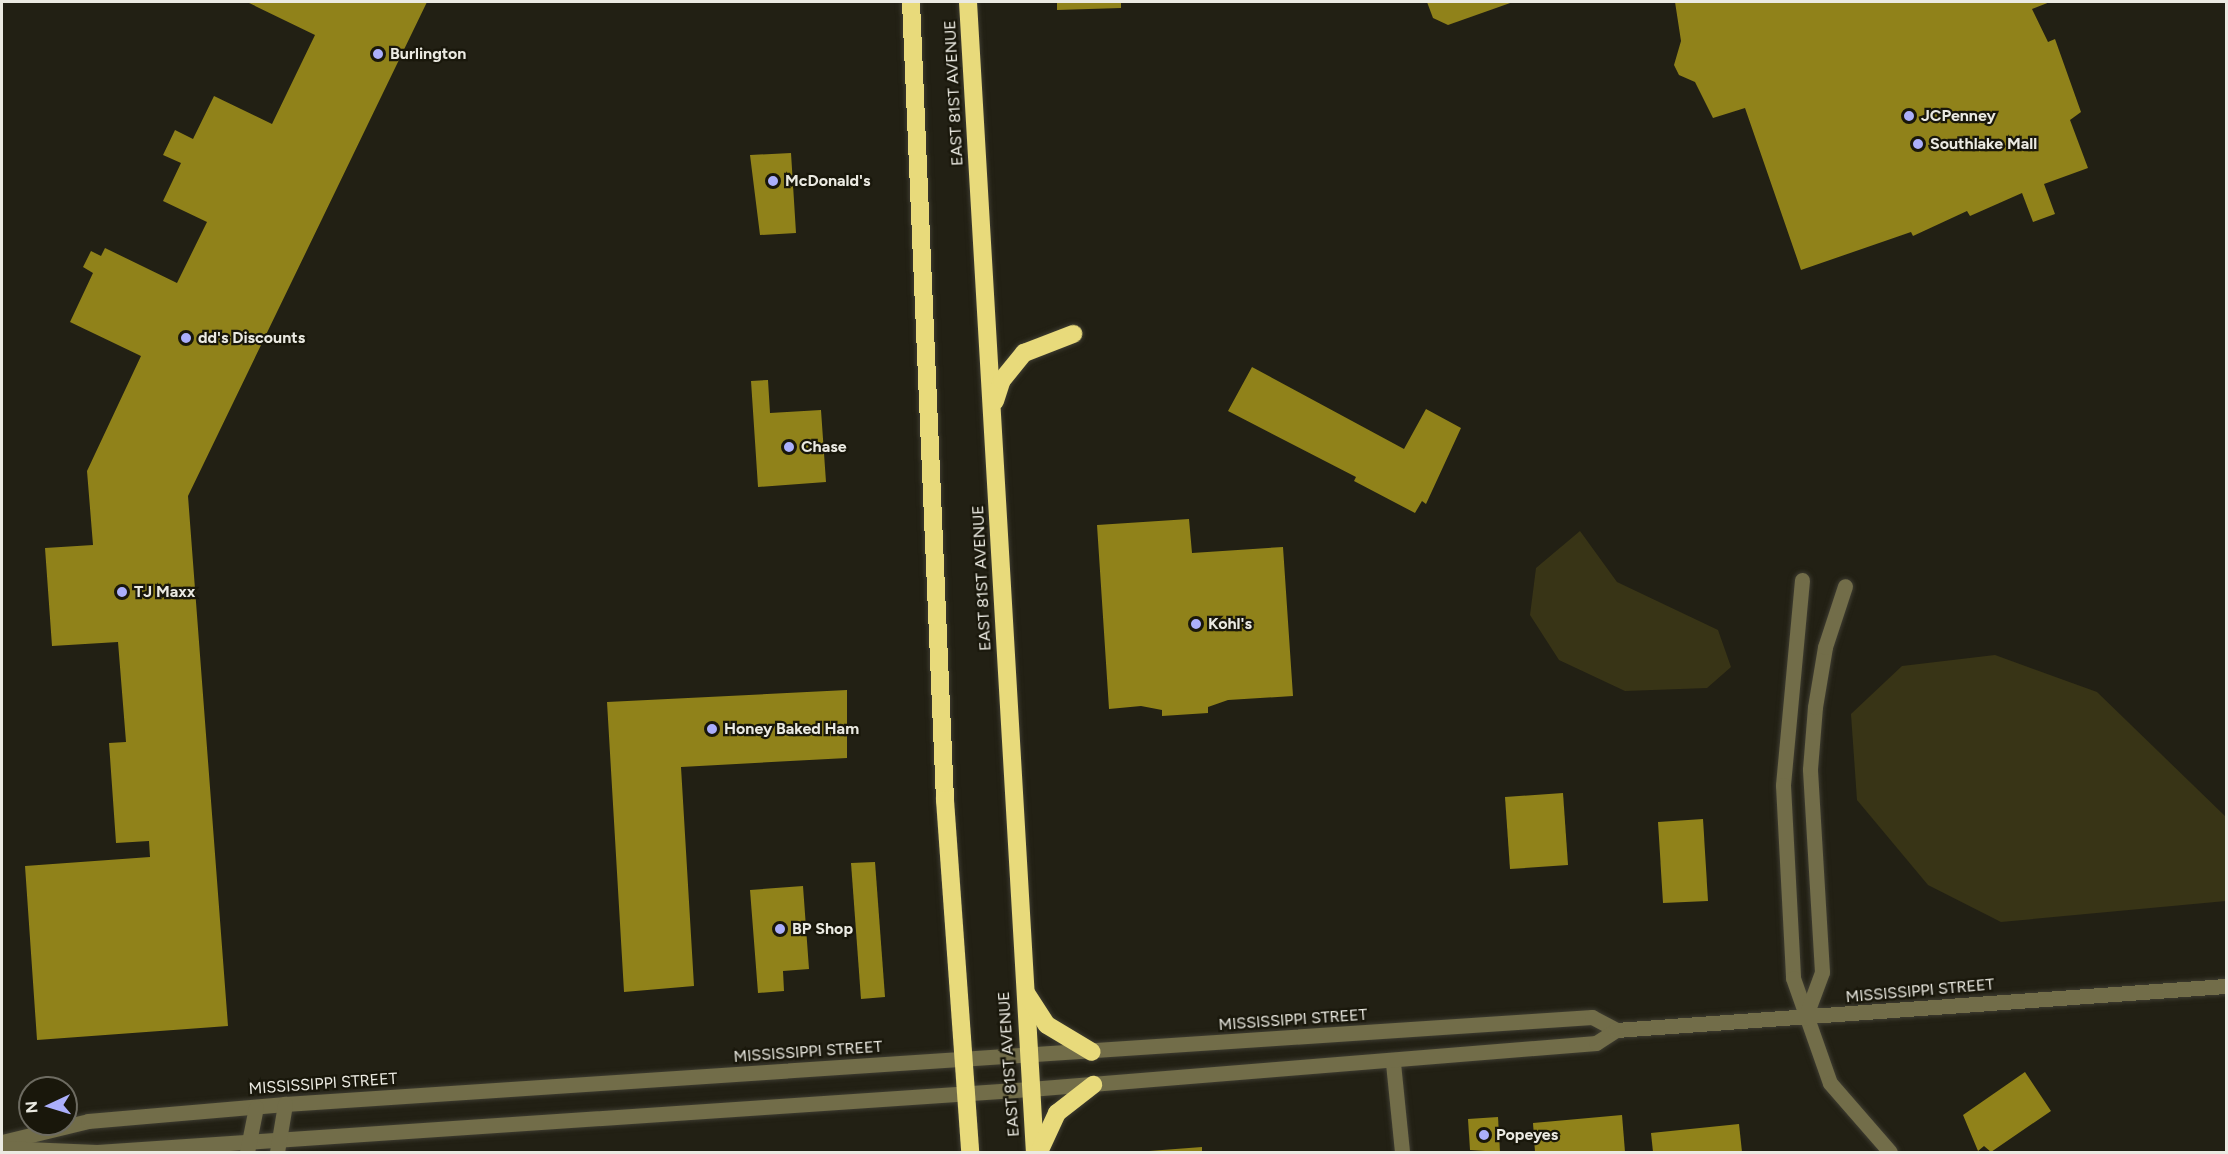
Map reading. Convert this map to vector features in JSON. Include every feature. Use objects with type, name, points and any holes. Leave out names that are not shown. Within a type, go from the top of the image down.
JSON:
[{"type":"highway","points":[[911,2],[945,800],[970,1152]]},
{"type":"highway","name":"EAST 81ST AVENUE","points":[[968,2],[1027,1056],[1037,1152]]},
{"type":"highway","points":[[992,412],[1002,380],[1024,353],[1072,334]]},
{"type":"highway","points":[[1023,988],[1047,1024],[1092,1052]]},
{"type":"highway","points":[[1037,1152],[1057,1113],[1093,1085]]},
{"type":"street","points":[[1802,580],[1783,785],[1793,978],[1805,1018],[1830,1083],[1890,1152]]},
{"type":"street","points":[[1805,1018],[1822,972],[1810,769],[1815,707],[1825,647],[1845,586]]},
{"type":"street","name":"MISSISSIPPI STREET","points":[[2,1148],[97,1152],[277,1145],[1393,1063],[1596,1044],[1616,1030],[2226,986]]},
{"type":"street","name":"MISSISSIPPI STREET","points":[[2,1142],[88,1121],[285,1104],[1592,1017],[1616,1030]]},
{"type":"street","points":[[1393,1063],[1402,1152]]},
{"type":"street","points":[[277,1145],[285,1104]]},
{"type":"street","points":[[248,1146],[256,1107]]},
{"type":"shaded area","points":[[1580,531],[1617,582],[1718,630],[1731,667],[1707,688],[1625,691],[1559,660],[1530,615],[1536,568]]},
{"type":"shaded area","points":[[1995,655],[2097,692],[2226,817],[2226,901],[2001,922],[1928,885],[1857,800],[1851,714],[1902,666]]},
{"type":"building","points":[[247,2],[427,2],[188,496],[228,1026],[37,1040],[25,866],[150,857],[149,841],[116,843],[109,743],[126,742],[118,642],[52,646],[45,548],[93,545],[87,471],[141,356],[70,322],[93,273],[83,267],[91,251],[101,256],[105,248],[177,283],[207,222],[163,201],[181,163],[163,155],[175,130],[193,139],[214,96],[272,124],[315,35]]},
{"type":"building","points":[[1057,2],[1121,2],[1121,8],[1057,10]]},
{"type":"building","points":[[1427,2],[1513,2],[1448,25],[1433,18]]},
{"type":"building","name":"Southlake Mall","points":[[1675,2],[2050,2],[2032,9],[2048,42],[2055,39],[2081,112],[2070,120],[2088,168],[2044,184],[2055,214],[2033,222],[2022,193],[1970,216],[1967,211],[1913,236],[1911,232],[1801,270],[1745,108],[1713,118],[1695,82],[1679,75],[1674,65],[1681,41]]},
{"type":"building","name":"McDonald's","points":[[791,153],[796,233],[760,235],[750,155]]},
{"type":"building","points":[[1252,367],[1404,449],[1426,409],[1461,428],[1426,504],[1422,501],[1415,513],[1354,481],[1356,477],[1228,411]]},
{"type":"building","name":"Chase","points":[[768,380],[770,413],[821,410],[826,482],[758,487],[751,381]]},
{"type":"building","name":"Kohl's","points":[[1189,519],[1192,553],[1283,547],[1293,696],[1228,700],[1208,707],[1208,713],[1162,716],[1162,710],[1141,706],[1109,709],[1097,525]]},
{"type":"building","points":[[847,690],[847,758],[681,767],[694,986],[624,992],[607,702]]},
{"type":"building","points":[[1563,793],[1568,865],[1510,869],[1505,797]]},
{"type":"building","points":[[1703,819],[1708,901],[1663,903],[1658,822]]},
{"type":"building","points":[[875,862],[885,997],[861,999],[851,863]]},
{"type":"building","name":"BP Shop","points":[[803,886],[809,969],[783,971],[784,991],[758,993],[750,890]]},
{"type":"building","points":[[2025,1072],[2051,1111],[1991,1152],[1984,1146],[1978,1151],[1963,1115]]},
{"type":"building","points":[[1622,1115],[1625,1152],[1535,1152],[1533,1123]]},
{"type":"building","name":"Popeyes","points":[[1498,1117],[1500,1152],[1470,1150],[1468,1119]]},
{"type":"building","points":[[1739,1124],[1742,1152],[1653,1152],[1651,1133]]},
{"type":"building","points":[[1202,1147],[1202,1152],[1149,1152],[1149,1151]]},
{"type":"place","name":"Burlington","points":[[378,54]]},
{"type":"place","name":"JCPenney","points":[[1909,116]]},
{"type":"place","name":"Southlake Mall","points":[[1918,144]]},
{"type":"place","name":"McDonald's","points":[[773,181]]},
{"type":"place","name":"dd's Discounts","points":[[186,338]]},
{"type":"place","name":"Chase","points":[[789,447]]},
{"type":"place","name":"TJ Maxx","points":[[122,592]]},
{"type":"place","name":"Kohl's","points":[[1196,624]]},
{"type":"place","name":"Honey Baked Ham","points":[[712,729]]},
{"type":"place","name":"BP Shop","points":[[780,929]]},
{"type":"place","name":"Popeyes","points":[[1484,1135]]}]
